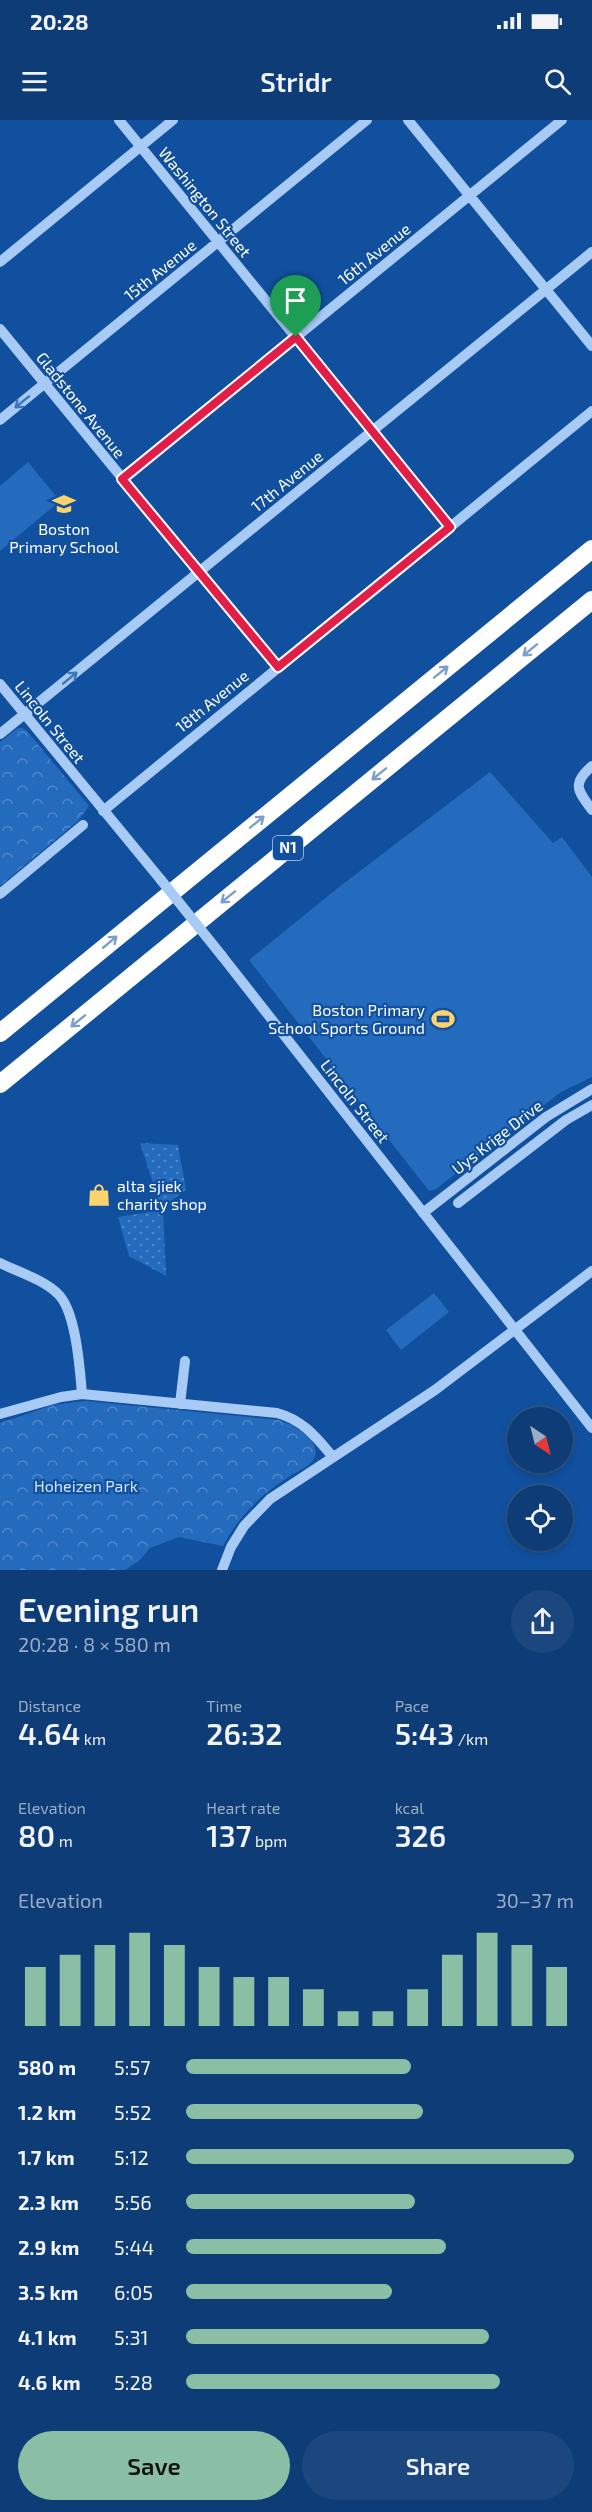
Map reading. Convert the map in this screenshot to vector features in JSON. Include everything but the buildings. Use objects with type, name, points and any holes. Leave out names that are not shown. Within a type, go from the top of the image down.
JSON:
[{"type":"highway","points":[[506,620],[520,603],[592,536]]},
{"type":"highway","name":"N1","points":[[0,1033],[592,549]]},
{"type":"highway","name":"N1","points":[[0,1084],[584,609],[592,600]]},
{"type":"street","name":"Washington Street","points":[[119,120],[450,527]]},
{"type":"street","points":[[0,262],[173,120]]},
{"type":"street","name":"15th Avenue","points":[[0,420],[367,120]]},
{"type":"street","points":[[408,120],[592,346]]},
{"type":"street","name":"16th Avenue","points":[[122,479],[562,120]]},
{"type":"street","name":"17th Avenue","points":[[0,734],[592,252]]},
{"type":"street","name":"Gladstone Avenue","points":[[0,329],[278,667]]},
{"type":"street","name":"18th Avenue","points":[[103,811],[592,411]]},
{"type":"street","name":"Lincoln Street","points":[[0,684],[222,956],[592,1428]]},
{"type":"street","points":[[592,766],[581,776],[578,784],[581,795],[592,810]]},
{"type":"street","points":[[0,894],[83,825]]},
{"type":"street","name":"Uys Krige Drive","points":[[423,1213],[546,1117],[592,1089]]},
{"type":"street","points":[[458,1203],[566,1120],[592,1105]]},
{"type":"street","points":[[0,1263],[51,1288],[65,1302],[79,1355],[82,1395]]},
{"type":"street","points":[[222,1570],[237,1536],[252,1516],[270,1499],[413,1406],[592,1270]]},
{"type":"street","points":[[180,1404],[185,1361]]},
{"type":"street","points":[[0,1414],[61,1397],[82,1395],[285,1415],[309,1429],[333,1457]]},
{"type":"green space","points":[[28,462],[60,501],[0,551],[0,486]]},
{"type":"green space","points":[[18,728],[27,731],[89,806],[78,821],[0,886],[0,742]]},
{"type":"green space","name":"Boston Primary School Sports Ground","points":[[490,772],[553,843],[562,837],[592,877],[592,1077],[561,1092],[436,1189],[429,1191],[249,960],[339,887]]},
{"type":"green space","points":[[140,1143],[178,1145],[186,1190],[161,1208]]},
{"type":"green space","points":[[163,1210],[166,1276],[129,1256],[118,1217]]},
{"type":"green space","points":[[434,1293],[449,1312],[401,1350],[386,1330]]},
{"type":"green space","name":"Hoheizen Park","points":[[85,1401],[278,1420],[297,1428],[309,1438],[315,1449],[315,1456],[308,1465],[260,1498],[236,1525],[223,1546],[179,1537],[150,1548],[140,1560],[125,1570],[0,1570],[0,1423],[53,1405]]},
{"type":"place","name":"Boston Primary School","points":[[64,504]]},
{"type":"place","name":"Boston Primary School Sports Ground","points":[[443,1019]]},
{"type":"place","name":"alta sjiek charity shop","points":[[99,1195]]},
{"type":"route","points":[[296,337],[450,527],[278,667],[122,479],[296,337]]}]
